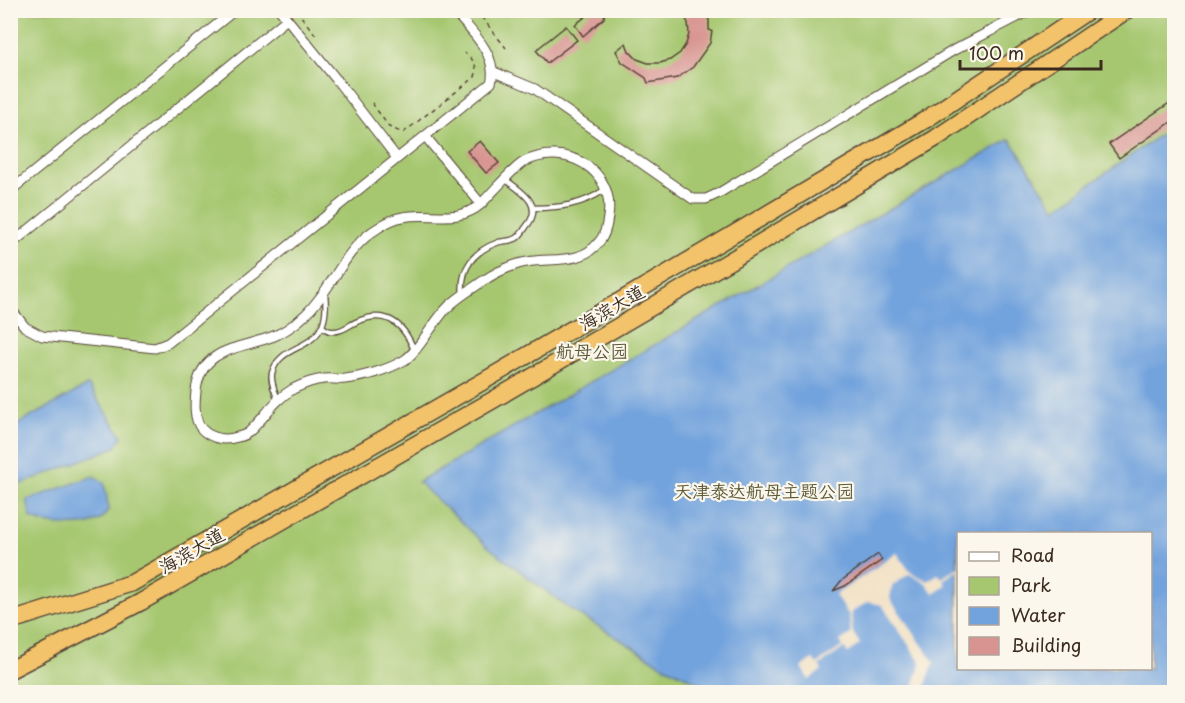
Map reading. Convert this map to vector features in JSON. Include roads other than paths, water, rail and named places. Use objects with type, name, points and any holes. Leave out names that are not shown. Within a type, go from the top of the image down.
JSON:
[{"type":"highway","name":"海滨大道","points":[[10,621],[132,583],[472,388],[925,120],[1089,10]]},
{"type":"highway","name":"海滨大道","points":[[10,670],[152,596],[728,262],[936,138],[1127,10]]},
{"type":"street","points":[[10,191],[235,10]]},
{"type":"street","points":[[280,10],[397,158]]},
{"type":"street","points":[[10,308],[25,327],[42,336],[155,348],[168,343],[491,83],[494,72],[484,47],[453,10]]},
{"type":"street","points":[[494,72],[536,89],[693,199],[699,200],[719,193],[954,50],[1031,10]]},
{"type":"street","points":[[10,245],[287,19]]},
{"type":"street","points":[[425,136],[481,204]]},
{"type":"street","points":[[546,155],[583,162],[598,173],[606,188],[609,209],[601,241],[591,250],[569,260],[519,264],[487,278],[448,306],[406,360],[386,369],[346,379],[321,379],[294,388],[278,400],[249,434],[224,439],[204,432],[198,423],[195,406],[197,378],[206,362],[222,352],[276,335],[303,318],[325,294],[361,239],[380,226],[403,217],[450,218],[467,213],[481,204],[522,162],[546,155]]},
{"type":"lane","points":[[463,295],[462,282],[468,264],[487,247],[517,238],[530,222],[532,203],[526,195],[506,180]]},
{"type":"lane","points":[[533,208],[572,205],[606,188]]},
{"type":"lane","points":[[278,400],[272,373],[278,363],[290,352],[315,337],[322,326],[326,308],[325,294]]},
{"type":"lane","points":[[322,326],[330,331],[344,329],[374,316],[396,321],[414,350]]},
{"type":"water","name":"天津泰达航母主题公园","points":[[1174,125],[1174,692],[718,692],[660,664],[567,607],[487,546],[418,482],[1010,139],[1055,209]]},
{"type":"water","points":[[88,385],[122,436],[116,447],[11,488],[11,428]]},
{"type":"water","points":[[94,476],[104,483],[109,509],[100,519],[84,525],[65,525],[46,523],[31,518],[27,500]]},
{"type":"park label","name":"航母公园","points":[[592,352]]}]
